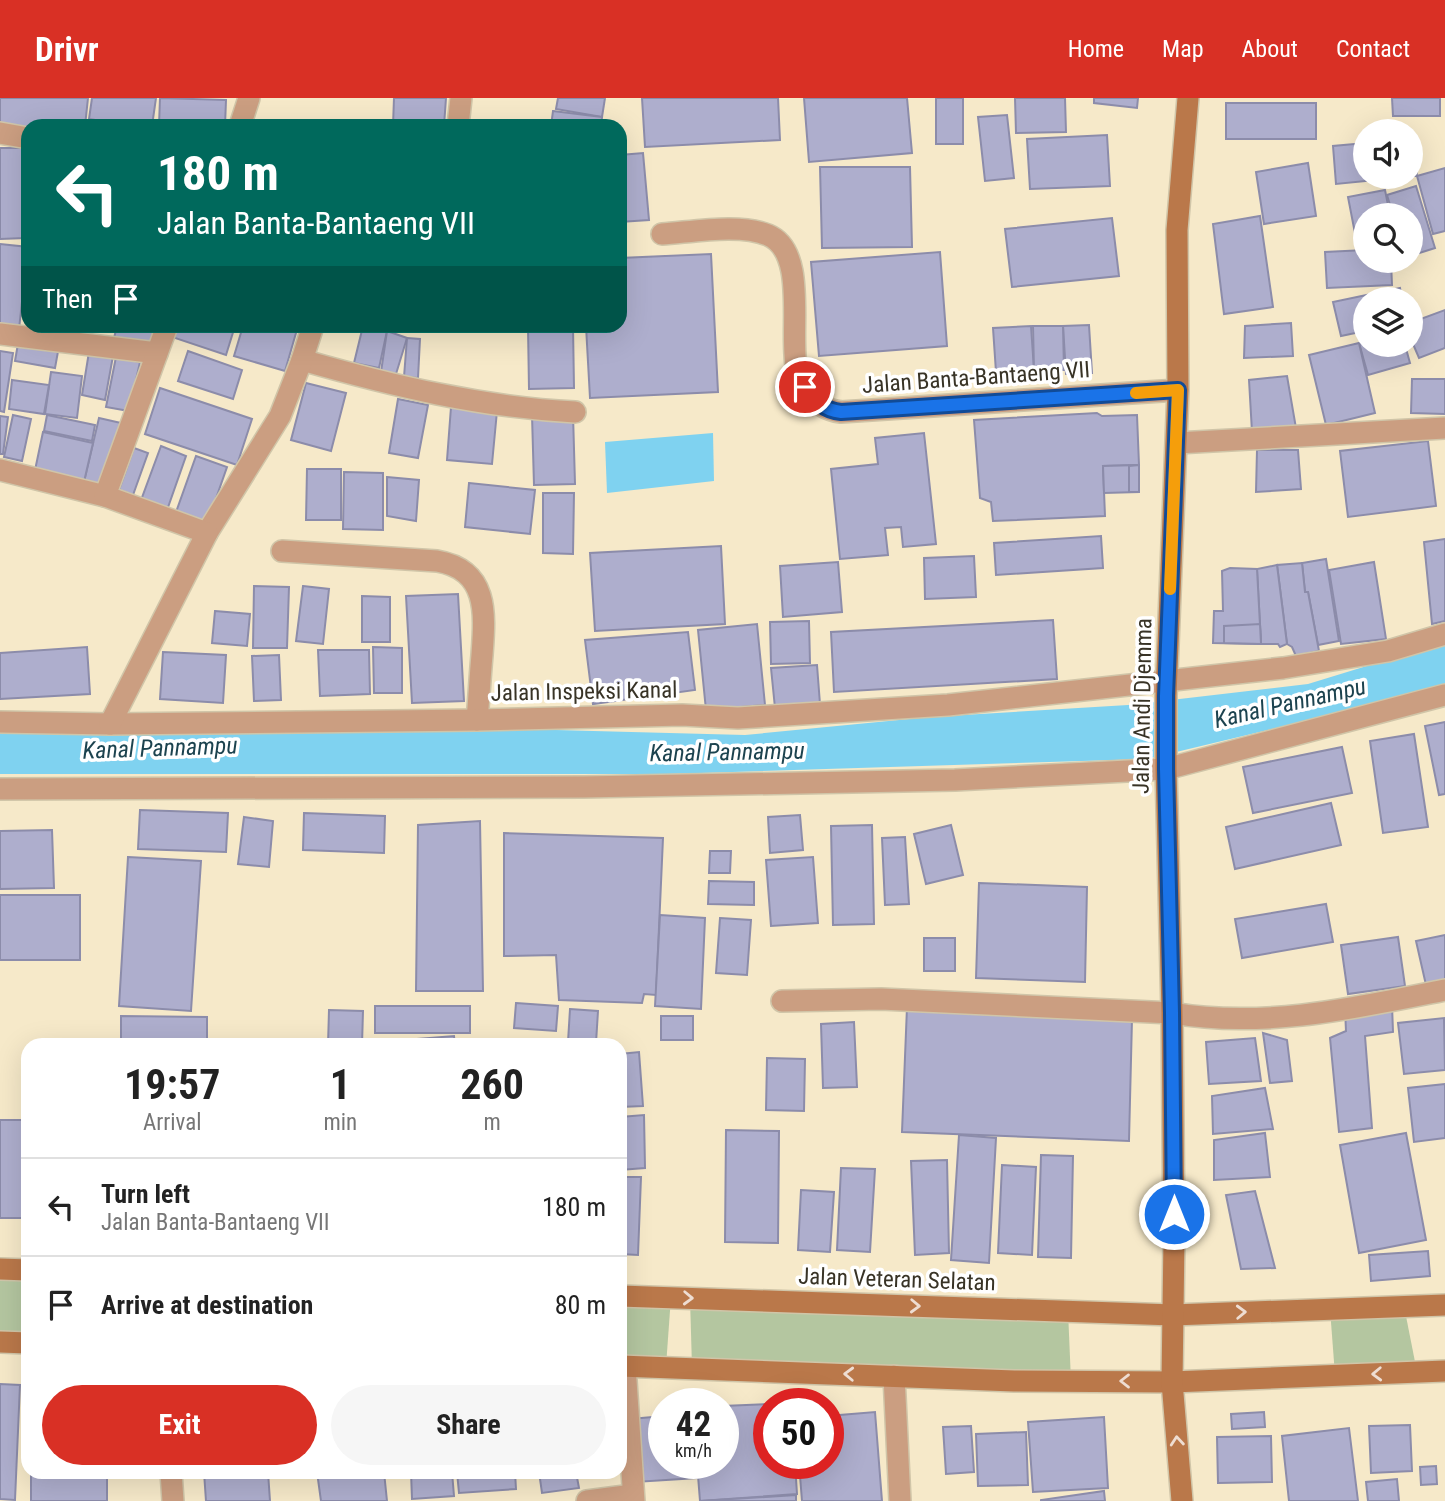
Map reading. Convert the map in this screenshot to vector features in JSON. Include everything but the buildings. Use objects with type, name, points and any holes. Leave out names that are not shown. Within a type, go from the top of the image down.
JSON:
[{"type":"main road","name":"Jalan Andi Djemma","points":[[1173,1315],[1172,1013],[1166,689],[1177,443],[1177,230],[1188,98]]},
{"type":"main road","points":[[0,1269],[21,1270]]},
{"type":"main road","name":"Jalan Veteran Selatan","points":[[627,1296],[1173,1315],[1445,1305]]},
{"type":"main road","points":[[1173,1315],[1172,1382],[1182,1501]]},
{"type":"main road","points":[[0,1342],[21,1343]]},
{"type":"main road","points":[[627,1366],[1014,1381],[1172,1382],[1445,1371]]},
{"type":"street","points":[[242,119],[249,98]]},
{"type":"street","points":[[459,119],[461,98]]},
{"type":"street","points":[[0,133],[21,137]]},
{"type":"street","name":"Jalan Banta-Bantaeng VII","points":[[662,234],[748,229],[771,236],[782,246],[795,288],[793,335],[797,371],[817,403],[828,410],[841,412],[1178,390]]},
{"type":"street","points":[[105,496],[164,333]]},
{"type":"street","points":[[110,724],[207,533],[280,415],[311,333]]},
{"type":"street","points":[[0,334],[157,353]]},
{"type":"street","points":[[302,360],[418,391],[536,410],[575,412]]},
{"type":"street","points":[[1177,443],[1445,428]]},
{"type":"street","points":[[0,470],[105,496],[207,533]]},
{"type":"street","points":[[282,551],[438,561],[460,568],[477,586],[485,615],[477,720]]},
{"type":"street","name":"Jalan Inspeksi Kanal","points":[[0,722],[110,724],[682,715],[738,718],[1166,689],[1388,651],[1445,634]]},
{"type":"street","points":[[0,789],[584,787],[955,780],[1166,763],[1445,695]]},
{"type":"street","points":[[782,1001],[881,999],[1172,1013],[1220,1020],[1255,1020],[1379,1003],[1445,990]]},
{"type":"street","points":[[894,1376],[900,1501]]},
{"type":"street","points":[[587,1501],[633,1498],[627,1426]]},
{"type":"street","points":[[171,1479],[173,1501]]},
{"type":"green space","points":[[0,1269],[21,1270],[21,1343],[0,1342]]},
{"type":"green space","points":[[627,1296],[671,1297],[666,1366],[627,1366]]},
{"type":"green space","points":[[690,1298],[1068,1311],[1071,1381],[692,1367]]},
{"type":"green space","points":[[1404,1306],[1417,1372],[1335,1375],[1330,1309]]},
{"type":"water","points":[[713,433],[714,481],[607,493],[605,442]]},
{"type":"water","name":"Kanal Pannampu","points":[[1445,642],[1445,685],[1147,759],[669,774],[0,774],[0,730],[483,728],[745,735],[930,717],[1128,705],[1308,684]]},
{"type":"slow traffic","points":[[1136,393],[1178,390],[1170,589]]},
{"type":"route","points":[[805,387],[817,403],[828,410],[841,412],[1178,390],[1166,696],[1174,1214]]}]
